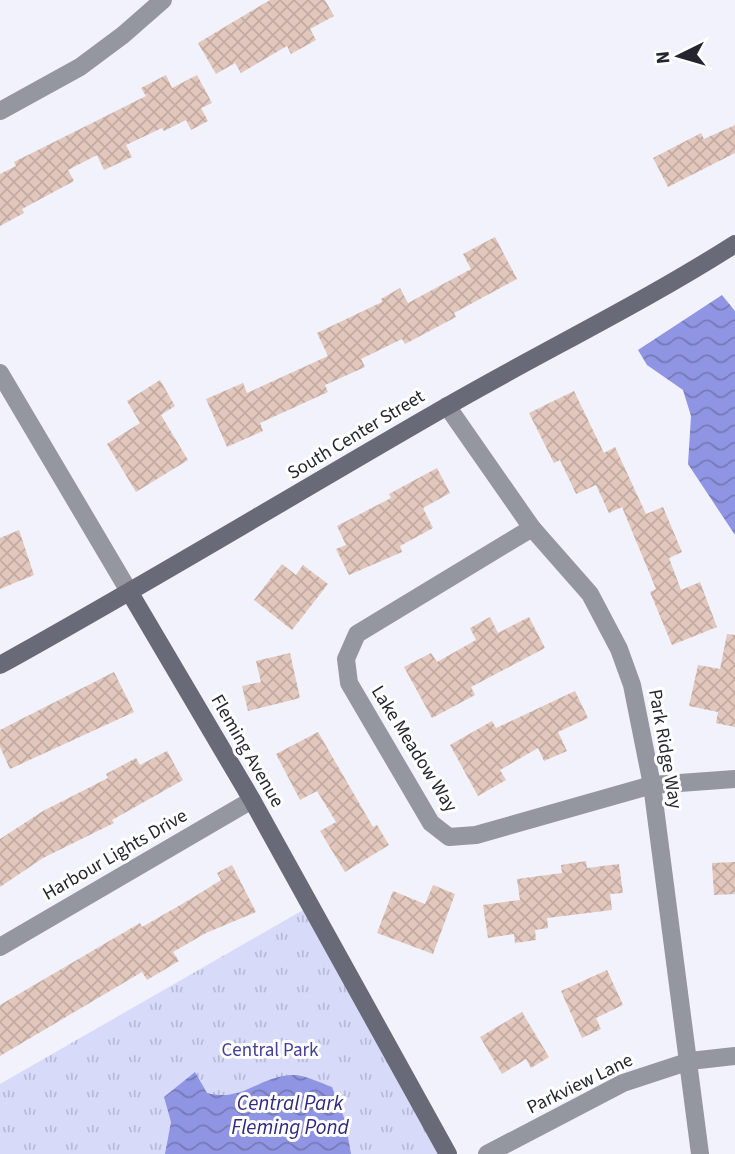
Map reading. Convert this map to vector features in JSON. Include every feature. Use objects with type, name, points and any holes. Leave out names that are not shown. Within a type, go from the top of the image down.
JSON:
[{"type":"street","points":[[0,111],[80,66],[163,0]]},
{"type":"street","name":"South Center Street","points":[[0,665],[130,593],[447,406],[663,289],[735,244]]},
{"type":"street","name":"Fleming Avenue","points":[[0,373],[251,800],[448,1154]]},
{"type":"street","name":"Park Ridge Way","points":[[447,406],[532,528],[590,594],[619,649],[635,698],[652,785],[690,1060],[700,1154]]},
{"type":"street","name":"Lake Meadow Way","points":[[532,528],[357,634],[346,659],[349,683],[431,823],[449,837],[476,835],[652,785]]},
{"type":"street","points":[[652,785],[735,779]]},
{"type":"street","name":"Harbour Lights Drive","points":[[0,947],[251,800]]},
{"type":"street","name":"Parkview Lane","points":[[487,1154],[623,1083],[690,1060],[735,1056]]},
{"type":"green space","name":"Central Park","points":[[310,906],[448,1154],[0,1154],[0,1084]]},
{"type":"water","points":[[722,295],[735,311],[735,535],[688,464],[691,416],[683,390],[647,365],[638,350]]},
{"type":"water","name":"Central Park Fleming Pond","points":[[195,1072],[207,1093],[220,1095],[242,1091],[283,1076],[296,1075],[332,1087],[345,1120],[351,1154],[165,1154],[171,1122],[164,1097]]},
{"type":"building","points":[[270,0],[325,0],[334,16],[310,29],[316,40],[291,54],[287,46],[241,73],[235,63],[216,74],[198,43]]},
{"type":"building","points":[[166,75],[172,88],[197,75],[212,103],[201,108],[208,121],[191,130],[186,120],[164,131],[162,128],[126,145],[132,157],[104,170],[97,155],[68,170],[74,181],[22,209],[24,213],[0,226],[0,174],[16,166],[14,162],[146,96],[141,88]]},
{"type":"building","points":[[735,125],[735,153],[668,187],[653,158],[701,133],[704,139]]},
{"type":"building","points":[[495,237],[517,279],[454,313],[456,317],[405,344],[402,339],[361,359],[365,367],[325,385],[328,392],[260,423],[263,431],[227,447],[206,399],[243,383],[247,393],[328,356],[317,333],[382,302],[381,299],[400,288],[408,303],[471,269],[463,254]]},
{"type":"building","points":[[160,380],[175,406],[161,415],[188,460],[136,492],[107,444],[140,423],[127,401]]},
{"type":"building","points":[[574,391],[604,453],[615,447],[646,514],[663,507],[682,552],[669,558],[681,590],[700,582],[717,627],[672,645],[650,592],[656,589],[622,507],[609,513],[596,485],[576,494],[560,460],[554,463],[529,413]]},
{"type":"building","points":[[437,468],[450,493],[423,508],[433,528],[400,546],[402,552],[349,575],[336,549],[346,545],[337,526],[391,498],[389,494]]},
{"type":"building","points":[[19,530],[34,575],[0,589],[0,538]]},
{"type":"building","points":[[282,564],[296,575],[303,565],[328,584],[292,630],[254,600]]},
{"type":"building","points":[[490,617],[498,633],[529,617],[545,648],[471,687],[475,695],[432,718],[404,667],[431,653],[437,662],[476,640],[470,628]]},
{"type":"building","points":[[727,634],[735,635],[735,727],[716,723],[718,712],[689,706],[698,665],[720,669]]},
{"type":"building","points":[[290,653],[300,698],[248,711],[242,686],[261,682],[256,661]]},
{"type":"building","points":[[114,672],[134,712],[10,769],[0,747],[0,730]]},
{"type":"building","points":[[575,691],[588,718],[558,732],[567,751],[544,761],[538,748],[500,770],[506,780],[478,796],[450,745],[492,721],[496,728]]},
{"type":"building","points":[[318,732],[373,827],[377,825],[389,845],[345,872],[320,831],[336,822],[317,791],[300,800],[276,754]]},
{"type":"building","points":[[167,751],[183,780],[112,820],[114,823],[43,858],[0,887],[0,839],[43,811],[108,778],[106,774],[136,758],[140,765]]},
{"type":"building","points":[[586,861],[587,868],[619,864],[623,893],[610,894],[612,910],[547,918],[548,928],[535,930],[536,940],[515,943],[514,934],[488,938],[483,905],[520,900],[517,879],[562,873],[561,865]]},
{"type":"building","points":[[735,862],[735,894],[714,895],[712,863]]},
{"type":"building","points":[[232,865],[256,912],[206,933],[173,952],[179,961],[147,980],[142,972],[0,1056],[0,1005],[140,923],[142,927],[189,900],[221,880],[217,873]]},
{"type":"building","points":[[433,885],[455,894],[433,954],[377,933],[393,891],[425,904]]},
{"type":"building","points":[[607,970],[623,1005],[596,1018],[601,1029],[582,1038],[561,991]]},
{"type":"building","points":[[522,1012],[549,1057],[531,1068],[526,1059],[502,1074],[480,1037]]}]
